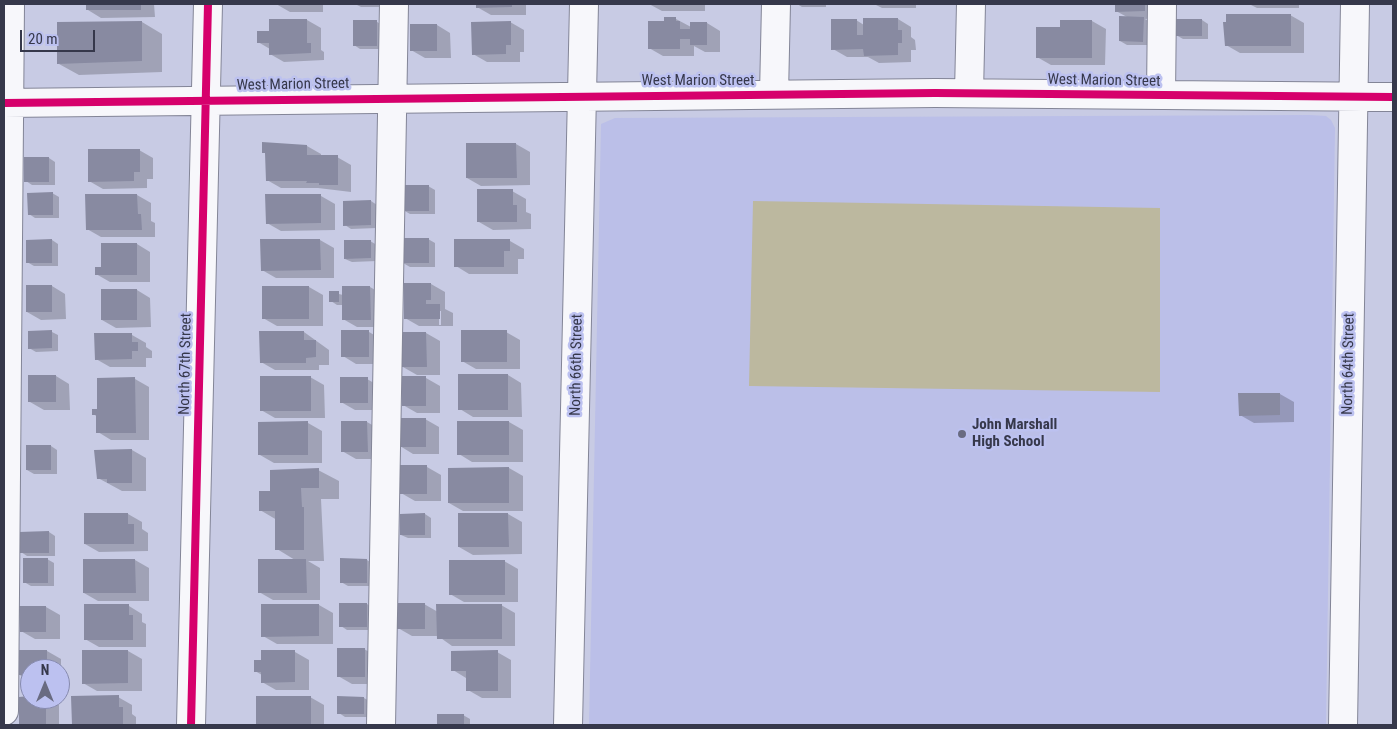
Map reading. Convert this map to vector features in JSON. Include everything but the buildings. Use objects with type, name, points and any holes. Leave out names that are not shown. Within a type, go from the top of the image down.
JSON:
[{"type":"street","points":[[4,711],[6,103],[10,4]]},
{"type":"street","name":"North 67th Street","points":[[191,725],[208,4]]},
{"type":"street","points":[[380,725],[394,4]]},
{"type":"street","name":"North 66th Street","points":[[568,725],[584,4]]},
{"type":"street","points":[[774,94],[776,4]]},
{"type":"street","points":[[969,93],[971,4]]},
{"type":"street","points":[[1161,95],[1162,4]]},
{"type":"street","name":"North 64th Street","points":[[1343,725],[1354,4]]},
{"type":"street","name":"West Marion Street","points":[[6,103],[392,97],[969,93],[1393,97]]},
{"type":"shaded area","name":"John Marshall High School","points":[[1326,116],[1331,120],[1335,128],[1326,725],[589,725],[601,124],[615,118]]},
{"type":"shaded area","points":[[753,201],[1160,208],[1160,392],[749,386]]},
{"type":"cycle path","points":[[191,725],[208,4]]},
{"type":"cycle path","points":[[4,103],[935,93],[1393,97]]},
{"type":"place","name":"John Marshall High School","points":[[962,434]]}]
